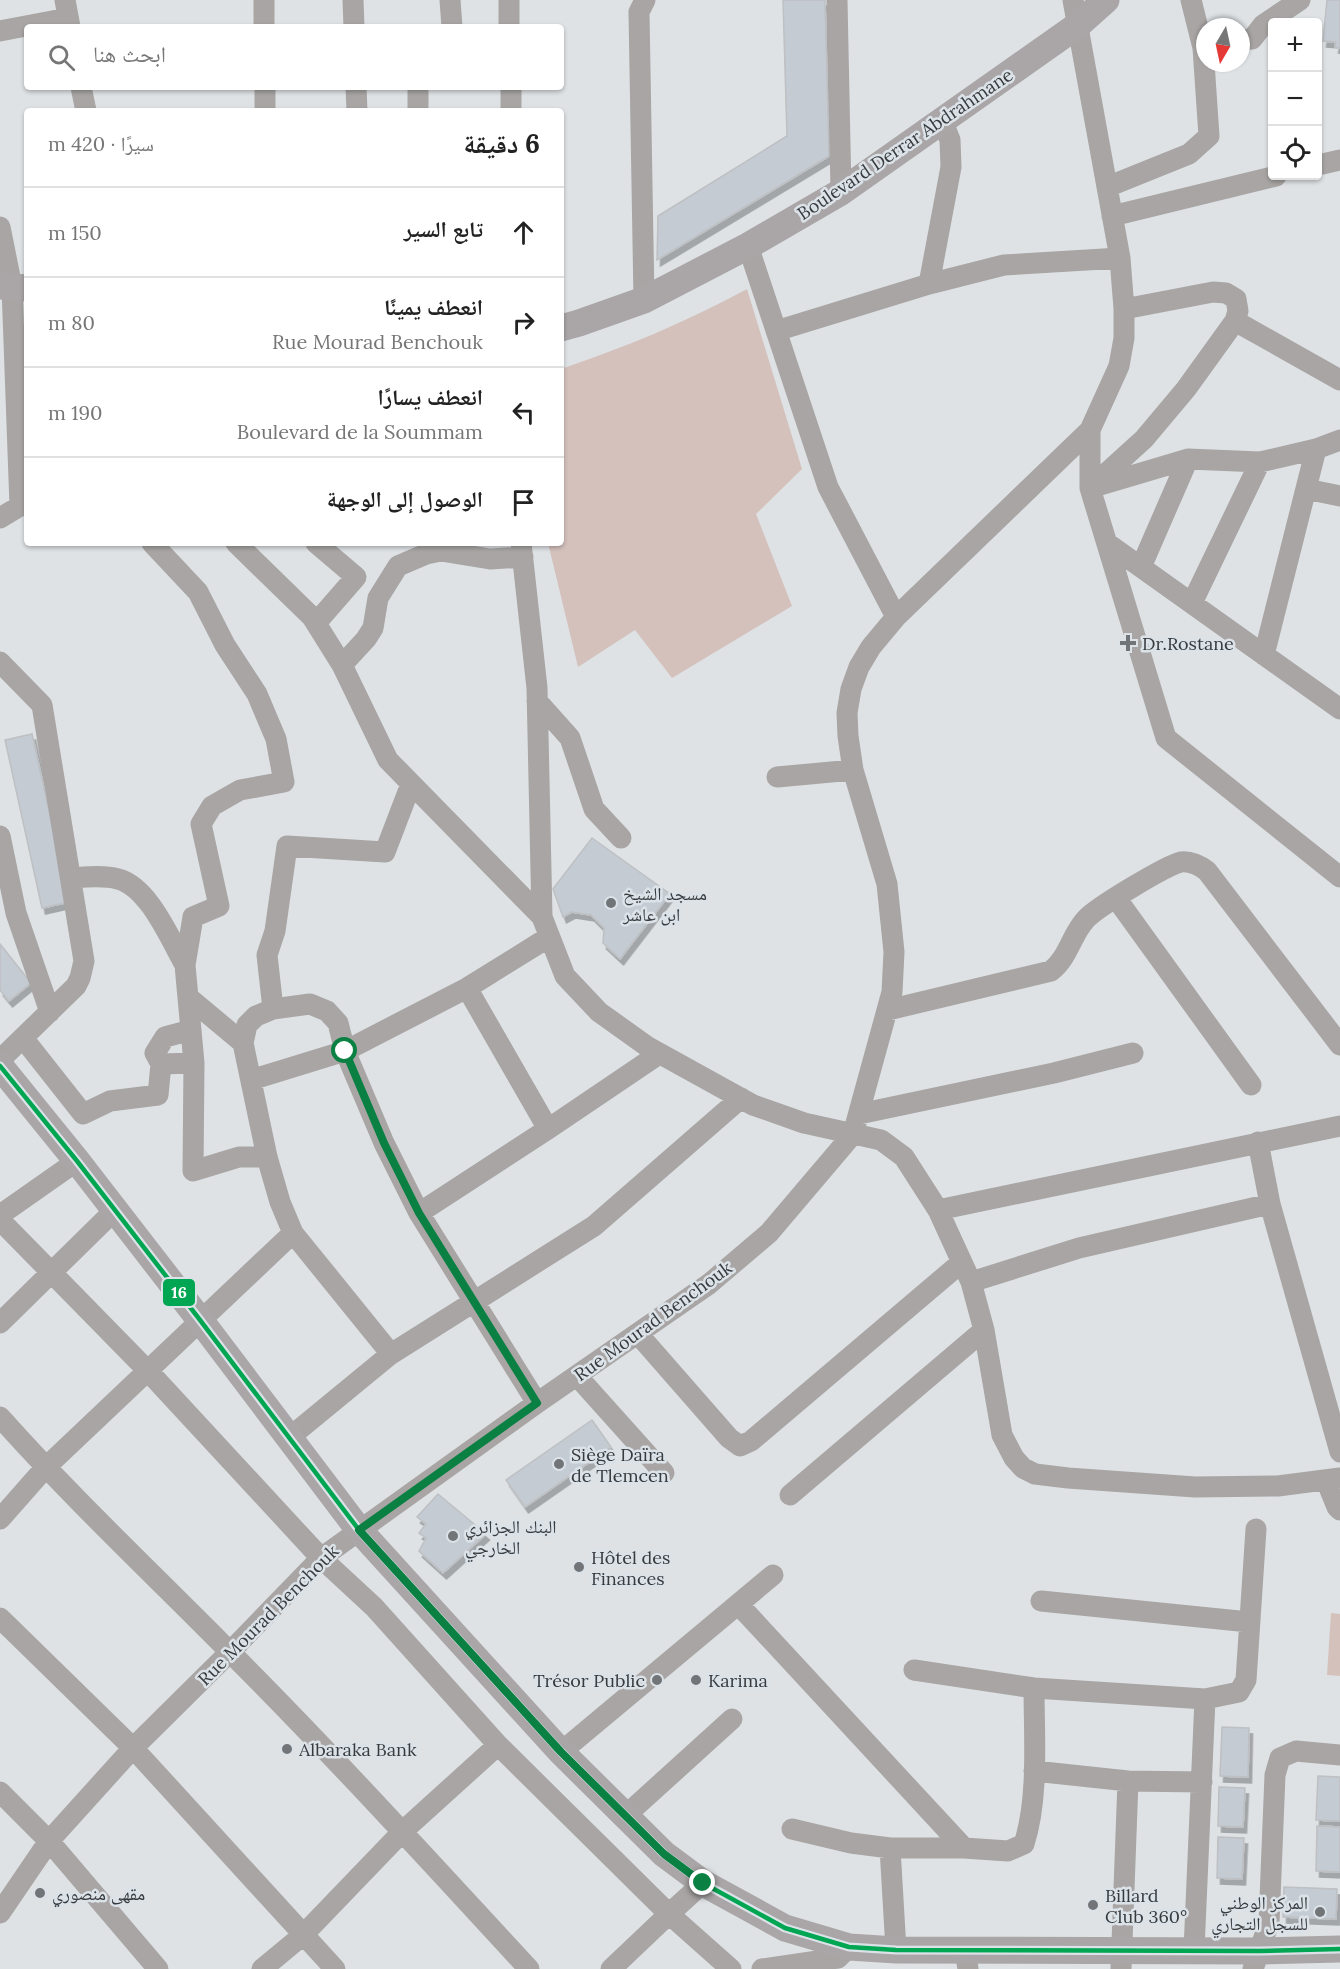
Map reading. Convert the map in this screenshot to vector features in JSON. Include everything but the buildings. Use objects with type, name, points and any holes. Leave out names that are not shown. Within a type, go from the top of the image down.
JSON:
[{"type":"main road","name":"Boulevard Derrar Abdrahmane","points":[[564,327],[644,300],[748,246],[841,192],[942,120],[1076,12],[1106,0]]},
{"type":"main road","points":[[0,1066],[115,1210],[359,1530],[561,1752],[664,1854],[703,1883],[842,1958],[896,1950],[967,1959],[1121,1960],[1194,1950],[1257,1960],[1340,1949]]},
{"type":"street","points":[[264,0],[264,24]]},
{"type":"street","points":[[353,0],[354,24]]},
{"type":"street","points":[[450,0],[452,24]]},
{"type":"street","points":[[509,0],[509,24]]},
{"type":"street","points":[[644,300],[639,12],[645,0]]},
{"type":"street","points":[[837,0],[841,192]]},
{"type":"street","points":[[1191,0],[1196,18]]},
{"type":"street","points":[[1250,39],[1263,25],[1300,0]]},
{"type":"street","points":[[856,1124],[892,992],[894,952],[887,884],[853,770],[847,713],[851,689],[859,667],[871,647],[896,617],[1090,430],[1119,366],[1124,338],[1120,258],[1076,12]]},
{"type":"street","points":[[30,24],[68,15]]},
{"type":"street","points":[[0,31],[24,25]]},
{"type":"street","points":[[1107,187],[1189,154],[1209,136],[1205,72]]},
{"type":"street","points":[[82,90],[85,108]]},
{"type":"street","points":[[265,90],[265,108]]},
{"type":"street","points":[[356,90],[357,108]]},
{"type":"street","points":[[418,90],[418,108]]},
{"type":"street","points":[[511,90],[511,108]]},
{"type":"street","points":[[929,284],[951,167],[950,140],[942,120]]},
{"type":"street","points":[[1322,164],[1340,160]]},
{"type":"street","points":[[1112,216],[1268,178]]},
{"type":"street","points":[[0,227],[13,287],[23,506],[0,518]]},
{"type":"street","points":[[748,246],[828,487],[896,617]]},
{"type":"street","points":[[776,331],[929,284],[1004,265],[1120,258]]},
{"type":"street","points":[[1090,488],[1144,439],[1186,389],[1235,321],[1238,311],[1236,300],[1226,293],[1213,291],[1124,309]]},
{"type":"street","points":[[1235,321],[1340,380]]},
{"type":"street","points":[[1090,430],[1090,488],[1166,738],[1340,877]]},
{"type":"street","points":[[1090,488],[1188,459],[1260,462],[1316,450],[1340,440]]},
{"type":"street","points":[[1264,655],[1316,450]]},
{"type":"street","points":[[1141,567],[1188,459]]},
{"type":"street","points":[[1192,603],[1260,462]]},
{"type":"street","points":[[1306,489],[1340,496]]},
{"type":"street","points":[[1107,543],[1340,709]]},
{"type":"street","points":[[155,546],[198,592],[225,645],[257,693],[276,739],[284,782],[240,790],[212,806],[201,824],[219,906],[193,917],[185,965],[194,1063],[193,1171],[239,1157],[267,1157]]},
{"type":"street","points":[[239,546],[312,617],[342,665],[388,760],[546,927]]},
{"type":"street","points":[[316,623],[356,577],[320,546]]},
{"type":"street","points":[[342,665],[373,628],[378,598],[398,566],[426,554],[441,551],[490,559],[522,550],[537,701],[546,927],[565,976],[599,1012],[659,1054],[753,1105],[804,1123],[856,1124],[1133,1053]]},
{"type":"street","points":[[0,662],[42,705],[84,952],[83,970],[76,986],[0,1060]]},
{"type":"street","points":[[537,701],[570,738],[594,809],[621,838]]},
{"type":"street","points":[[777,777],[853,770]]},
{"type":"street","points":[[273,1009],[267,955],[276,931],[287,846],[385,852],[411,784]]},
{"type":"street","points":[[0,836],[16,912],[50,1012]]},
{"type":"street","points":[[888,1010],[1051,971],[1064,958],[1078,928],[1087,917],[1116,897],[1175,864],[1192,862],[1202,867],[1340,1045]]},
{"type":"street","points":[[72,878],[97,876],[120,879],[134,887],[151,904],[185,965]]},
{"type":"street","points":[[1116,897],[1251,1085]]},
{"type":"street","points":[[251,1080],[345,1051],[467,988],[546,927]]},
{"type":"street","points":[[467,988],[548,1129]]},
{"type":"street","points":[[188,997],[243,1043]]},
{"type":"street","points":[[391,1354],[293,1233],[280,1202],[267,1157],[243,1043],[247,1025],[256,1016],[273,1009],[310,1004],[327,1011],[338,1023],[345,1051],[384,1143],[419,1213],[537,1403]]},
{"type":"street","points":[[23,1038],[83,1114],[110,1101],[158,1095],[161,1064],[155,1053],[165,1037],[191,1030]]},
{"type":"street","points":[[419,1213],[659,1054]]},
{"type":"street","points":[[161,1064],[194,1063]]},
{"type":"street","points":[[290,1437],[391,1354],[594,1226],[741,1098]]},
{"type":"street","points":[[856,1124],[894,1147],[904,1157],[938,1210],[971,1282],[984,1330],[1002,1435],[1014,1458],[1023,1467],[1035,1474],[1068,1478],[1195,1487],[1278,1486],[1333,1479],[1340,1510]]},
{"type":"street","name":"Rue Mourad Benchouk","points":[[0,1913],[49,1841],[133,1748],[321,1558],[537,1403],[709,1284],[769,1233],[856,1124]]},
{"type":"street","points":[[938,1210],[1340,1126]]},
{"type":"street","points":[[1258,1142],[1270,1204],[1340,1452]]},
{"type":"street","points":[[0,1215],[77,1161]]},
{"type":"street","points":[[971,1282],[1079,1248],[1270,1204]]},
{"type":"street","points":[[0,1323],[115,1210]]},
{"type":"street","points":[[0,1220],[148,1371],[321,1558],[374,1607],[498,1745],[669,1914],[731,1969]]},
{"type":"street","points":[[0,1519],[45,1468],[293,1233]]},
{"type":"street","points":[[638,1334],[729,1438],[740,1446],[751,1441],[962,1262]]},
{"type":"street","points":[[790,1495],[984,1330]]},
{"type":"street","points":[[577,1376],[664,1473]]},
{"type":"street","points":[[0,1417],[45,1468],[230,1652],[403,1832],[529,1969]]},
{"type":"street","points":[[914,1670],[1034,1688],[1205,1699],[1239,1692],[1246,1680],[1256,1529]]},
{"type":"street","points":[[561,1752],[772,1575]]},
{"type":"street","points":[[1041,1601],[1249,1622]]},
{"type":"street","points":[[738,1604],[964,1848]]},
{"type":"street","points":[[0,1618],[133,1748],[335,1969]]},
{"type":"street","points":[[792,1829],[851,1843],[890,1848],[964,1848],[1008,1851],[1024,1844],[1029,1830],[1034,1772],[1034,1688]]},
{"type":"street","points":[[1194,1950],[1205,1699]]},
{"type":"street","points":[[625,1816],[732,1719]]},
{"type":"street","points":[[262,1969],[303,1935],[403,1832],[498,1745]]},
{"type":"street","points":[[1257,1960],[1269,1923],[1275,1775],[1280,1758],[1296,1751],[1340,1755]]},
{"type":"street","points":[[1034,1772],[1128,1781],[1202,1782]]},
{"type":"street","points":[[1121,1960],[1128,1781]]},
{"type":"street","points":[[0,1792],[49,1841],[158,1969]]},
{"type":"street","points":[[890,1848],[896,1950]]},
{"type":"street","points":[[611,1969],[703,1883]]},
{"type":"street","points":[[762,1969],[842,1958]]},
{"type":"shaded area","points":[[747,289],[802,469],[756,514],[792,606],[672,678],[635,630],[578,667],[549,546],[564,546],[564,368],[656,333]]},
{"type":"shaded area","points":[[1331,1613],[1340,1614],[1340,1676],[1327,1675]]},
{"type":"transit line","name":"16","points":[[0,1066],[77,1161],[359,1530],[561,1752],[664,1854],[703,1883],[785,1928],[849,1947],[896,1950],[1260,1951],[1340,1949]]},
{"type":"place","name":"Dr.Rostane","points":[[1128,643]]},
{"type":"place","name":"مسجد الشيخ ابن عاشر","points":[[611,903]]},
{"type":"place","name":"Siège Daïra de Tlemcen","points":[[559,1464]]},
{"type":"place","name":"البنك الجزائري الخارجي","points":[[453,1536]]},
{"type":"place","name":"Hôtel des Finances","points":[[579,1567]]},
{"type":"place","name":"Trésor Public","points":[[657,1680]]},
{"type":"place","name":"Karima","points":[[696,1680]]},
{"type":"place","name":"Albaraka Bank","points":[[287,1749]]},
{"type":"place","name":"مقهى منصوري","points":[[40,1893]]},
{"type":"place","name":"Billard Club 360°","points":[[1093,1905]]},
{"type":"place","name":"المركز الوطني للسجل التجاري","points":[[1320,1912]]},
{"type":"route","points":[[345,1051],[384,1143],[419,1213],[537,1403],[359,1530],[561,1752],[664,1854],[703,1883]]}]
